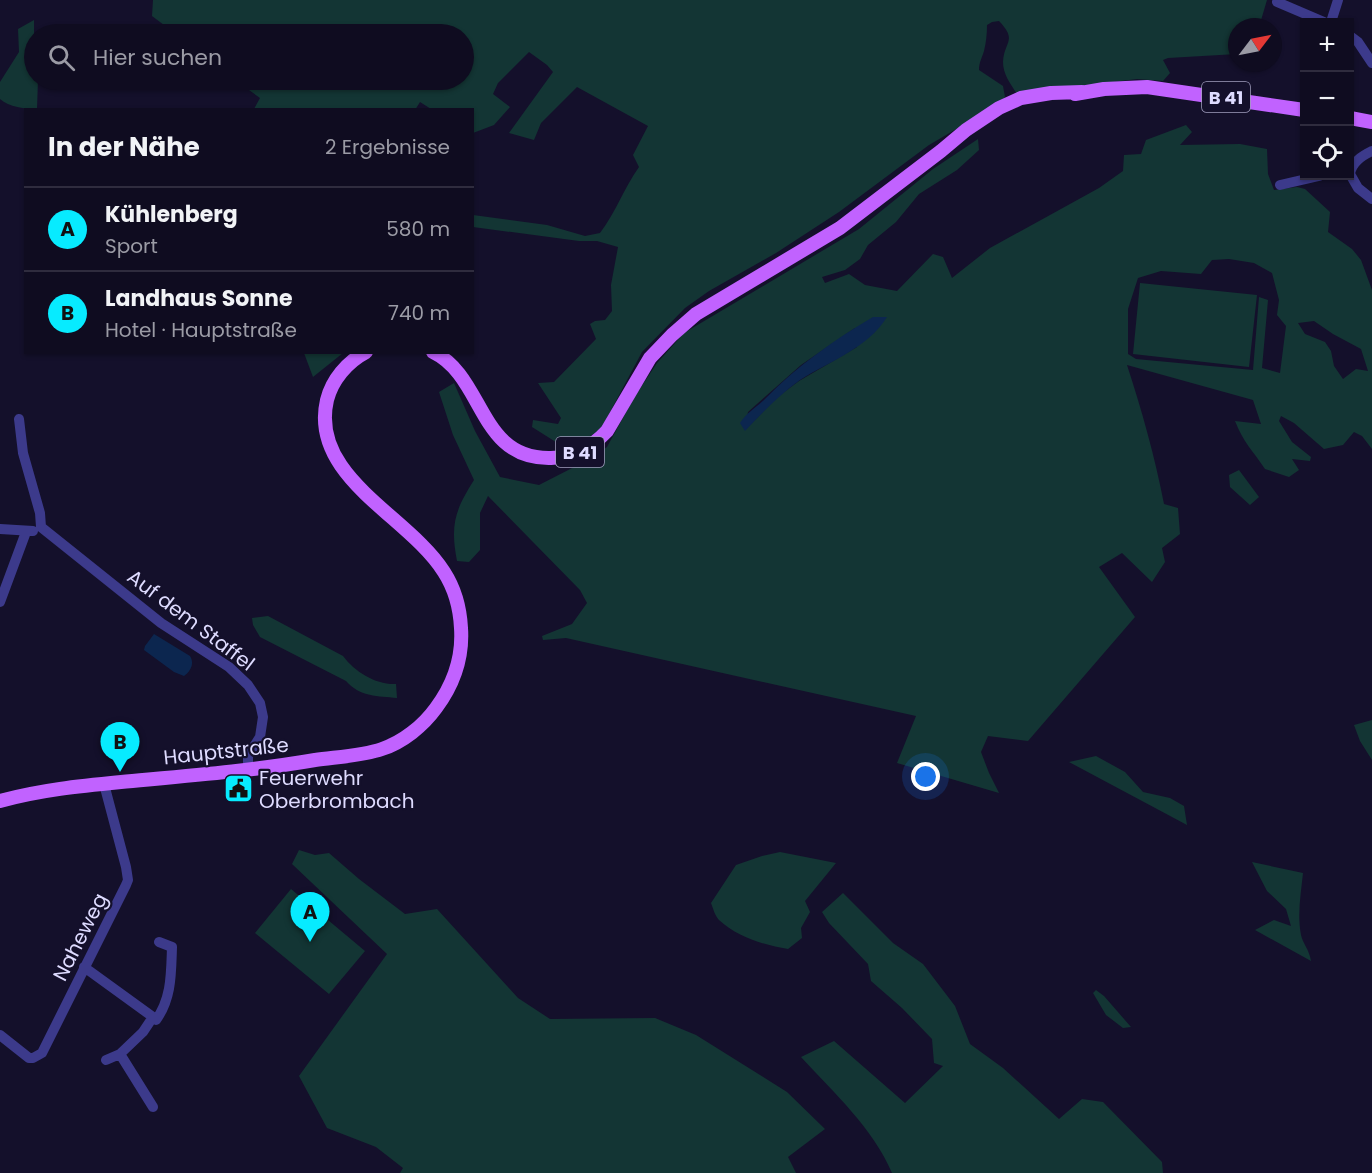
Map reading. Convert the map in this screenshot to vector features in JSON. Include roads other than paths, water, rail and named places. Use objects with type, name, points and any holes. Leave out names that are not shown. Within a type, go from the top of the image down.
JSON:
[{"type":"main road","name":"B 41","points":[[436,354],[456,370],[494,433],[513,448],[529,455],[547,458],[571,455],[582,451],[600,439],[607,431],[650,358],[684,324],[708,306],[840,228],[941,152],[966,130],[1012,101],[1034,95],[1122,87],[1160,87],[1300,109]]},
{"type":"main road","points":[[1354,119],[1372,122]]},
{"type":"main road","name":"Hauptstraße","points":[[0,801],[46,791],[248,769],[383,749],[396,743],[419,726],[436,708],[451,683],[461,648],[460,616],[452,585],[437,561],[357,484],[330,449],[325,423],[328,396],[341,373],[363,354]]},
{"type":"street","points":[[1332,18],[1338,0]]},
{"type":"street","points":[[1277,2],[1315,18]]},
{"type":"street","points":[[1354,39],[1372,63]]},
{"type":"street","points":[[1354,164],[1372,151]]},
{"type":"street","points":[[1280,185],[1302,180]]},
{"type":"street","points":[[1353,180],[1372,199]]},
{"type":"street","points":[[0,529],[26,532],[41,527],[40,513],[23,453],[19,419]]},
{"type":"street","name":"Auf dem Staffel","points":[[41,527],[161,623],[229,667],[248,685],[260,703],[262,717],[260,737],[248,756],[248,769]]},
{"type":"street","points":[[0,602],[26,532]]},
{"type":"street","name":"Naheweg","points":[[0,1035],[29,1058],[40,1055],[128,880],[104,784]]},
{"type":"street","points":[[84,967],[156,1020],[163,1010],[171,984],[172,947],[159,942]]},
{"type":"street","points":[[106,1060],[120,1053],[143,1032],[153,1017]]},
{"type":"street","points":[[120,1053],[153,1107]]},
{"type":"water","points":[[873,317],[887,317],[879,328],[859,346],[792,386],[745,431],[740,423],[743,419],[790,375],[830,344]]},
{"type":"water","points":[[154,634],[190,656],[191,667],[184,676],[174,672],[144,650]]},
{"type":"place","name":"Landhaus Sonne","points":[[120,772]]},
{"type":"place","name":"Feuerwehr Oberbrombach","points":[[238,789]]},
{"type":"place","name":"Kühlenberg","points":[[310,942]]}]
